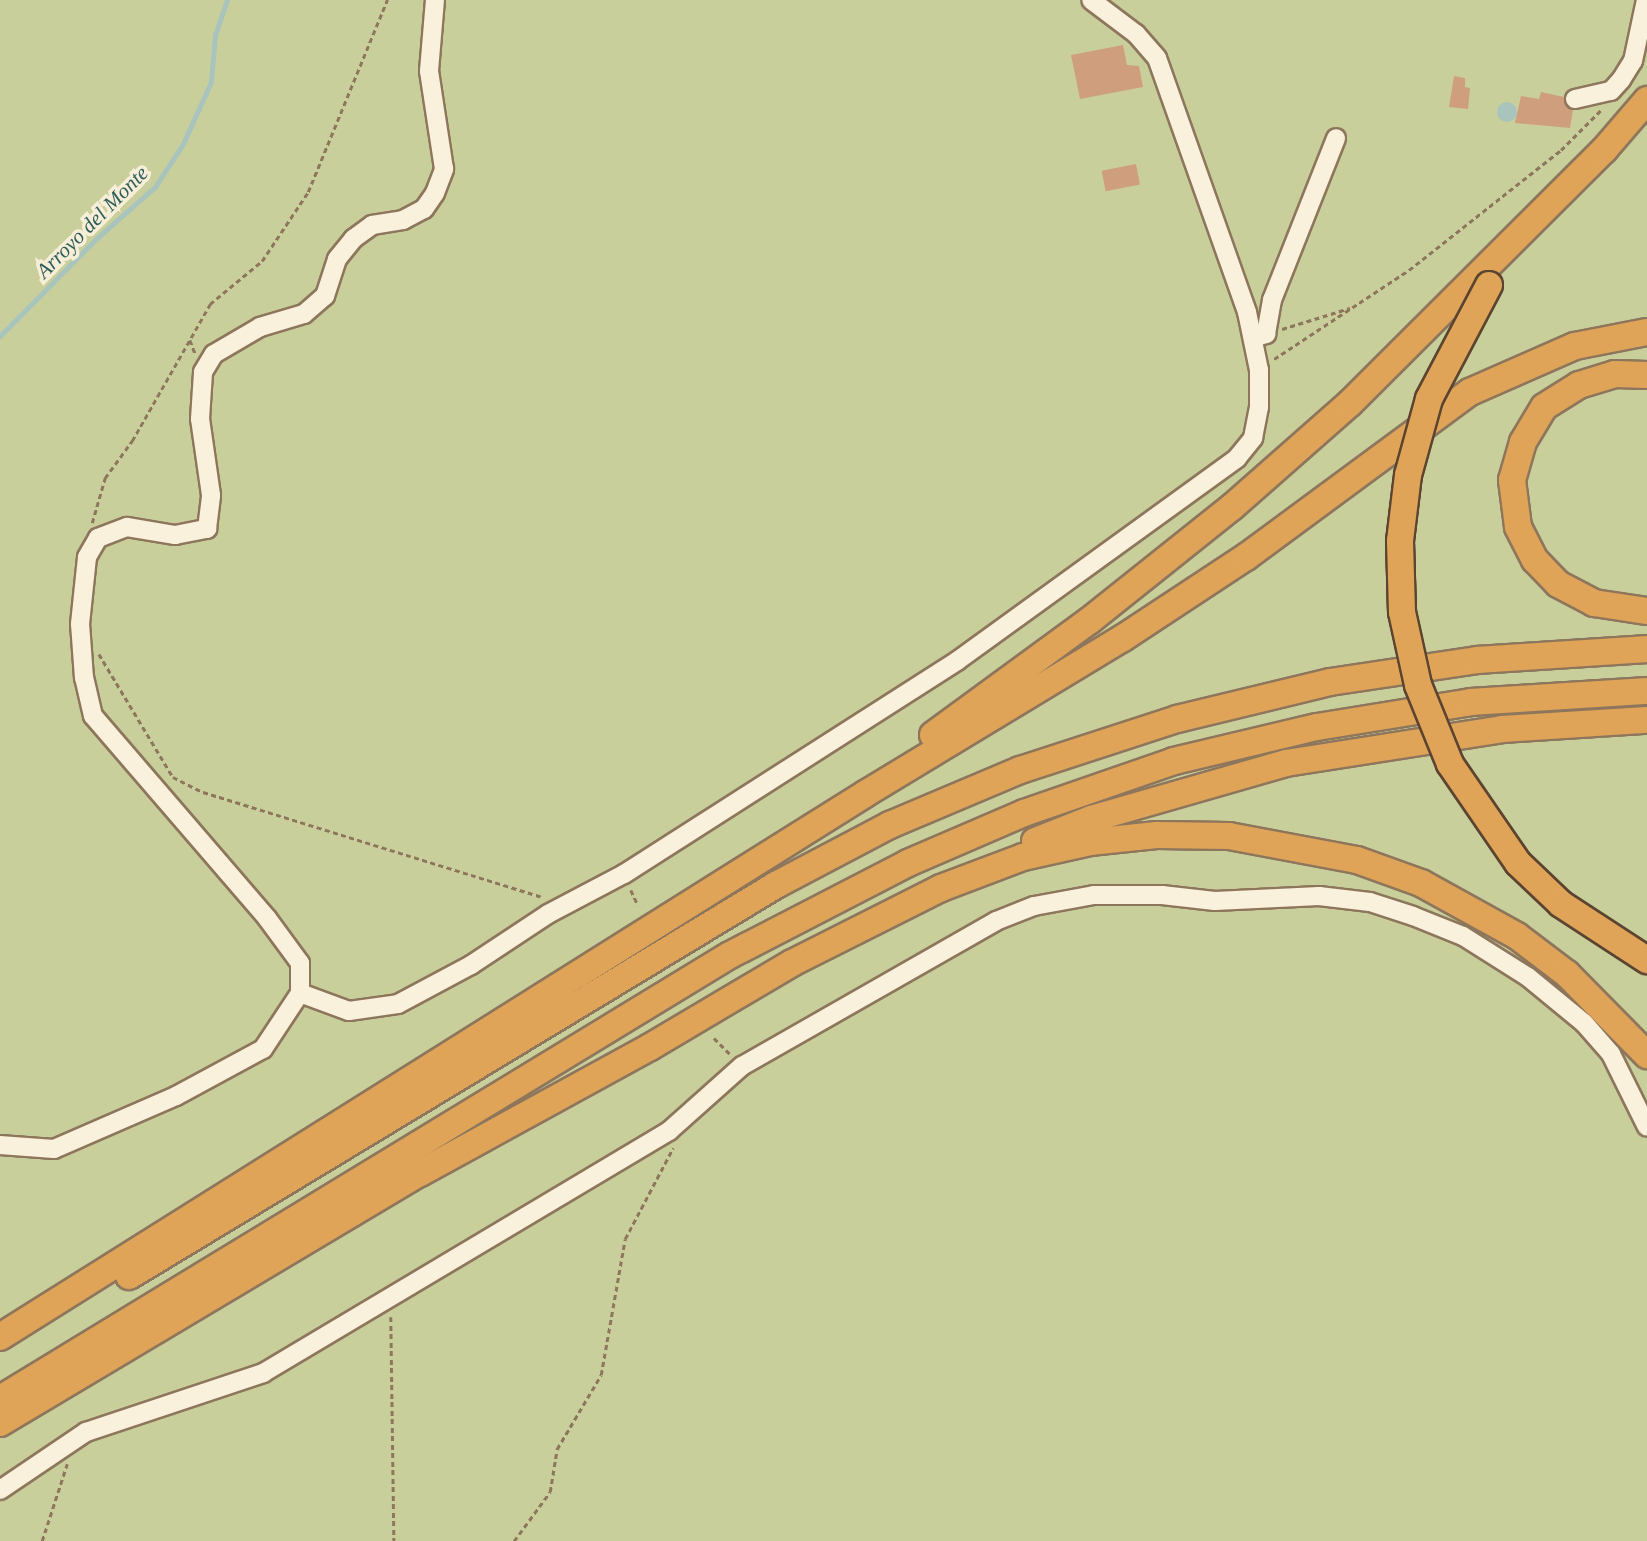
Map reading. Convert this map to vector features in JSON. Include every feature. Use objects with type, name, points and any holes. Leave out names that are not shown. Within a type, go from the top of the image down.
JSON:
[{"type":"highway","points":[[411,1079],[990,698],[1078,630],[1232,507],[1350,403],[1572,180],[1647,100]]},
{"type":"highway","points":[[1572,180],[1489,285],[1429,399],[1408,475],[1400,541],[1402,612],[1418,685],[1450,764],[1518,863],[1561,904],[1647,960]]},
{"type":"highway","points":[[0,1337],[1123,638],[1246,557],[1470,391],[1575,346],[1647,332]]},
{"type":"highway","points":[[1647,375],[1615,374],[1579,385],[1544,407],[1523,442],[1512,480],[1518,527],[1535,560],[1558,584],[1594,603],[1647,611]]},
{"type":"highway","points":[[0,1352],[674,943],[890,825],[1020,770],[1177,719],[1330,682],[1478,660],[1647,649]]},
{"type":"highway","points":[[0,1399],[730,955],[919,858],[1024,813],[1174,761],[1317,727],[1471,702],[1647,691]]},
{"type":"highway","points":[[563,1095],[787,958],[915,890],[1091,820],[1224,779],[1354,750],[1555,723],[1647,720]]},
{"type":"highway","points":[[0,1423],[421,1173],[792,963],[941,888],[1023,857],[1090,842],[1157,835],[1229,836],[1294,845],[1357,860],[1421,883],[1471,908],[1567,974],[1647,1055]]},
{"type":"street","points":[[0,1145],[54,1149],[176,1096],[263,1049],[300,993],[300,963],[267,918],[93,716],[83,678],[80,624],[87,557],[98,538],[127,527],[176,534],[207,529],[211,495],[200,419],[203,372],[214,354],[260,327],[304,314],[325,296],[337,259],[353,239],[372,225],[413,215],[435,193],[444,169],[429,71],[435,0]]},
{"type":"street","points":[[1091,0],[1136,34],[1157,58],[1259,336]]},
{"type":"street","points":[[1575,99],[1611,91],[1621,80],[1633,61],[1646,0]]},
{"type":"street","points":[[300,993],[349,1011],[398,1003],[471,965],[566,904],[624,874],[957,661],[1237,458],[1253,438],[1259,407],[1259,336],[1336,138]]},
{"type":"street","points":[[0,1490],[86,1432],[263,1373],[669,1131],[742,1066],[996,921],[1034,906],[1094,895],[1163,895],[1215,901],[1319,896],[1370,902],[1413,916],[1462,936],[1528,977],[1584,1023],[1611,1054],[1647,1127]]},
{"type":"path","points":[[87,557],[95,505],[105,478],[132,440],[210,304],[262,261],[308,192],[387,0]]},
{"type":"path","points":[[1259,370],[1409,270],[1561,150],[1605,106]]},
{"type":"path","points":[[1259,336],[1355,306]]},
{"type":"path","points":[[80,624],[173,777],[203,792],[566,904]]},
{"type":"path","points":[[714,1038],[742,1066]]},
{"type":"path","points":[[513,1541],[550,1492],[557,1450],[601,1375],[625,1239],[673,1147]]},
{"type":"path","points":[[391,1295],[394,1541]]},
{"type":"path","points":[[43,1541],[73,1441]]},
{"type":"green space","points":[[0,0],[1647,0],[1647,1541],[0,1541]]},
{"type":"water","points":[[1507,102],[1514,105],[1517,112],[1514,119],[1507,122],[1500,119],[1497,112],[1500,105]]},
{"type":"building","points":[[1123,45],[1127,65],[1139,66],[1143,87],[1080,99],[1071,55]]},
{"type":"building","points":[[1454,76],[1465,78],[1465,87],[1470,88],[1468,109],[1449,107]]},
{"type":"building","points":[[1541,92],[1564,97],[1573,110],[1570,128],[1515,123],[1521,96],[1539,99]]},
{"type":"building","points":[[1136,164],[1140,185],[1106,191],[1102,171]]},
{"type":"waterway","name":"Arroyo del Monte","points":[[0,336],[96,239],[155,187],[183,144],[211,82],[215,35],[227,0]]}]
